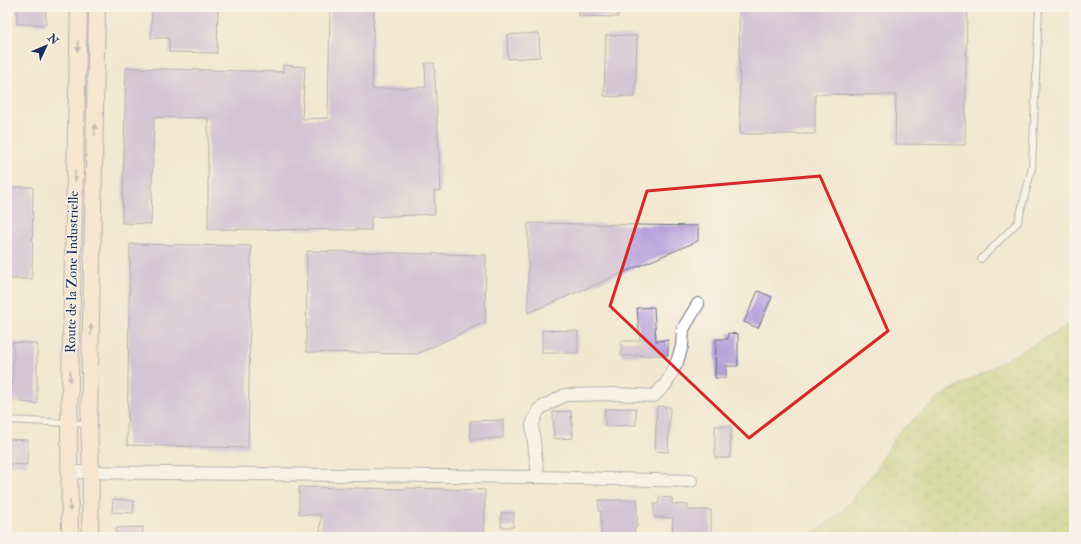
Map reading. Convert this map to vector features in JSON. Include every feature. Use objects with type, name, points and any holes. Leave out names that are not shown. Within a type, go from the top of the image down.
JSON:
[{"type":"main road","name":"Route de la Zone Industrielle","points":[[70,537],[69,424],[79,7]]},
{"type":"main road","name":"Route de la Zone Industrielle","points":[[90,537],[91,473],[89,424],[97,7]]},
{"type":"street","points":[[538,477],[532,425],[539,409],[565,395],[617,394],[654,396],[666,384],[677,362],[682,346],[683,328],[698,304]]},
{"type":"street","points":[[70,472],[690,480]]},
{"type":"lane","points":[[981,259],[1018,222],[1032,168],[1039,7]]},
{"type":"lane","points":[[7,420],[89,424]]},
{"type":"highlighted area","points":[[820,176],[888,331],[749,438],[610,306],[647,191]]},
{"type":"green space","points":[[1074,322],[1074,537],[805,537],[819,530],[843,511],[875,471],[898,433],[944,394]]},
{"type":"building","points":[[17,7],[46,7],[46,24],[17,24]]},
{"type":"building","points":[[152,7],[218,7],[217,53],[169,52],[169,38],[151,38]]},
{"type":"building","points":[[330,7],[374,7],[372,89],[426,87],[425,63],[434,63],[441,191],[434,191],[435,214],[371,217],[371,230],[208,229],[208,118],[154,117],[151,224],[122,223],[126,68],[283,72],[283,65],[305,67],[302,119],[328,118]]},
{"type":"building","points":[[580,7],[618,7],[618,17],[579,16]]},
{"type":"building","points":[[739,7],[967,7],[965,145],[895,144],[896,95],[815,94],[815,134],[740,134]]},
{"type":"building","points":[[539,33],[540,57],[508,59],[507,35]]},
{"type":"building","points":[[606,35],[637,36],[635,97],[604,96]]},
{"type":"building","points":[[7,187],[33,187],[32,279],[7,279]]},
{"type":"building","points":[[528,223],[698,226],[698,241],[528,313]]},
{"type":"building","points":[[130,244],[251,246],[248,448],[127,445]]},
{"type":"building","points":[[307,251],[486,255],[485,322],[417,354],[306,352]]},
{"type":"building","points":[[758,291],[772,297],[758,328],[744,322]]},
{"type":"building","points":[[654,307],[656,341],[668,340],[668,355],[621,356],[621,341],[640,341],[637,308]]},
{"type":"building","points":[[542,330],[578,331],[578,353],[542,353]]},
{"type":"building","points":[[728,333],[738,334],[738,366],[726,366],[726,378],[715,378],[716,339],[728,339]]},
{"type":"building","points":[[13,342],[37,344],[37,404],[7,400],[7,385],[13,385]]},
{"type":"building","points":[[657,406],[670,407],[668,452],[655,451]]},
{"type":"building","points":[[636,408],[636,425],[605,426],[605,409]]},
{"type":"building","points":[[571,411],[573,438],[554,439],[553,412]]},
{"type":"building","points":[[503,420],[503,438],[471,439],[470,421]]},
{"type":"building","points":[[715,426],[731,426],[730,458],[715,458]]},
{"type":"building","points":[[7,439],[28,440],[27,465],[7,464]]},
{"type":"building","points":[[299,487],[485,490],[484,537],[320,537],[321,515],[299,514]]},
{"type":"building","points":[[659,497],[672,498],[672,504],[688,505],[687,510],[711,510],[711,537],[672,537],[673,518],[654,517],[654,504],[659,504]]},
{"type":"building","points":[[113,499],[134,501],[133,513],[112,512]]},
{"type":"building","points":[[599,500],[637,500],[637,527],[635,527],[634,537],[601,537],[601,511],[599,511]]},
{"type":"building","points":[[501,513],[514,513],[513,527],[501,527]]},
{"type":"building","points":[[143,527],[142,537],[116,537],[116,528]]}]
